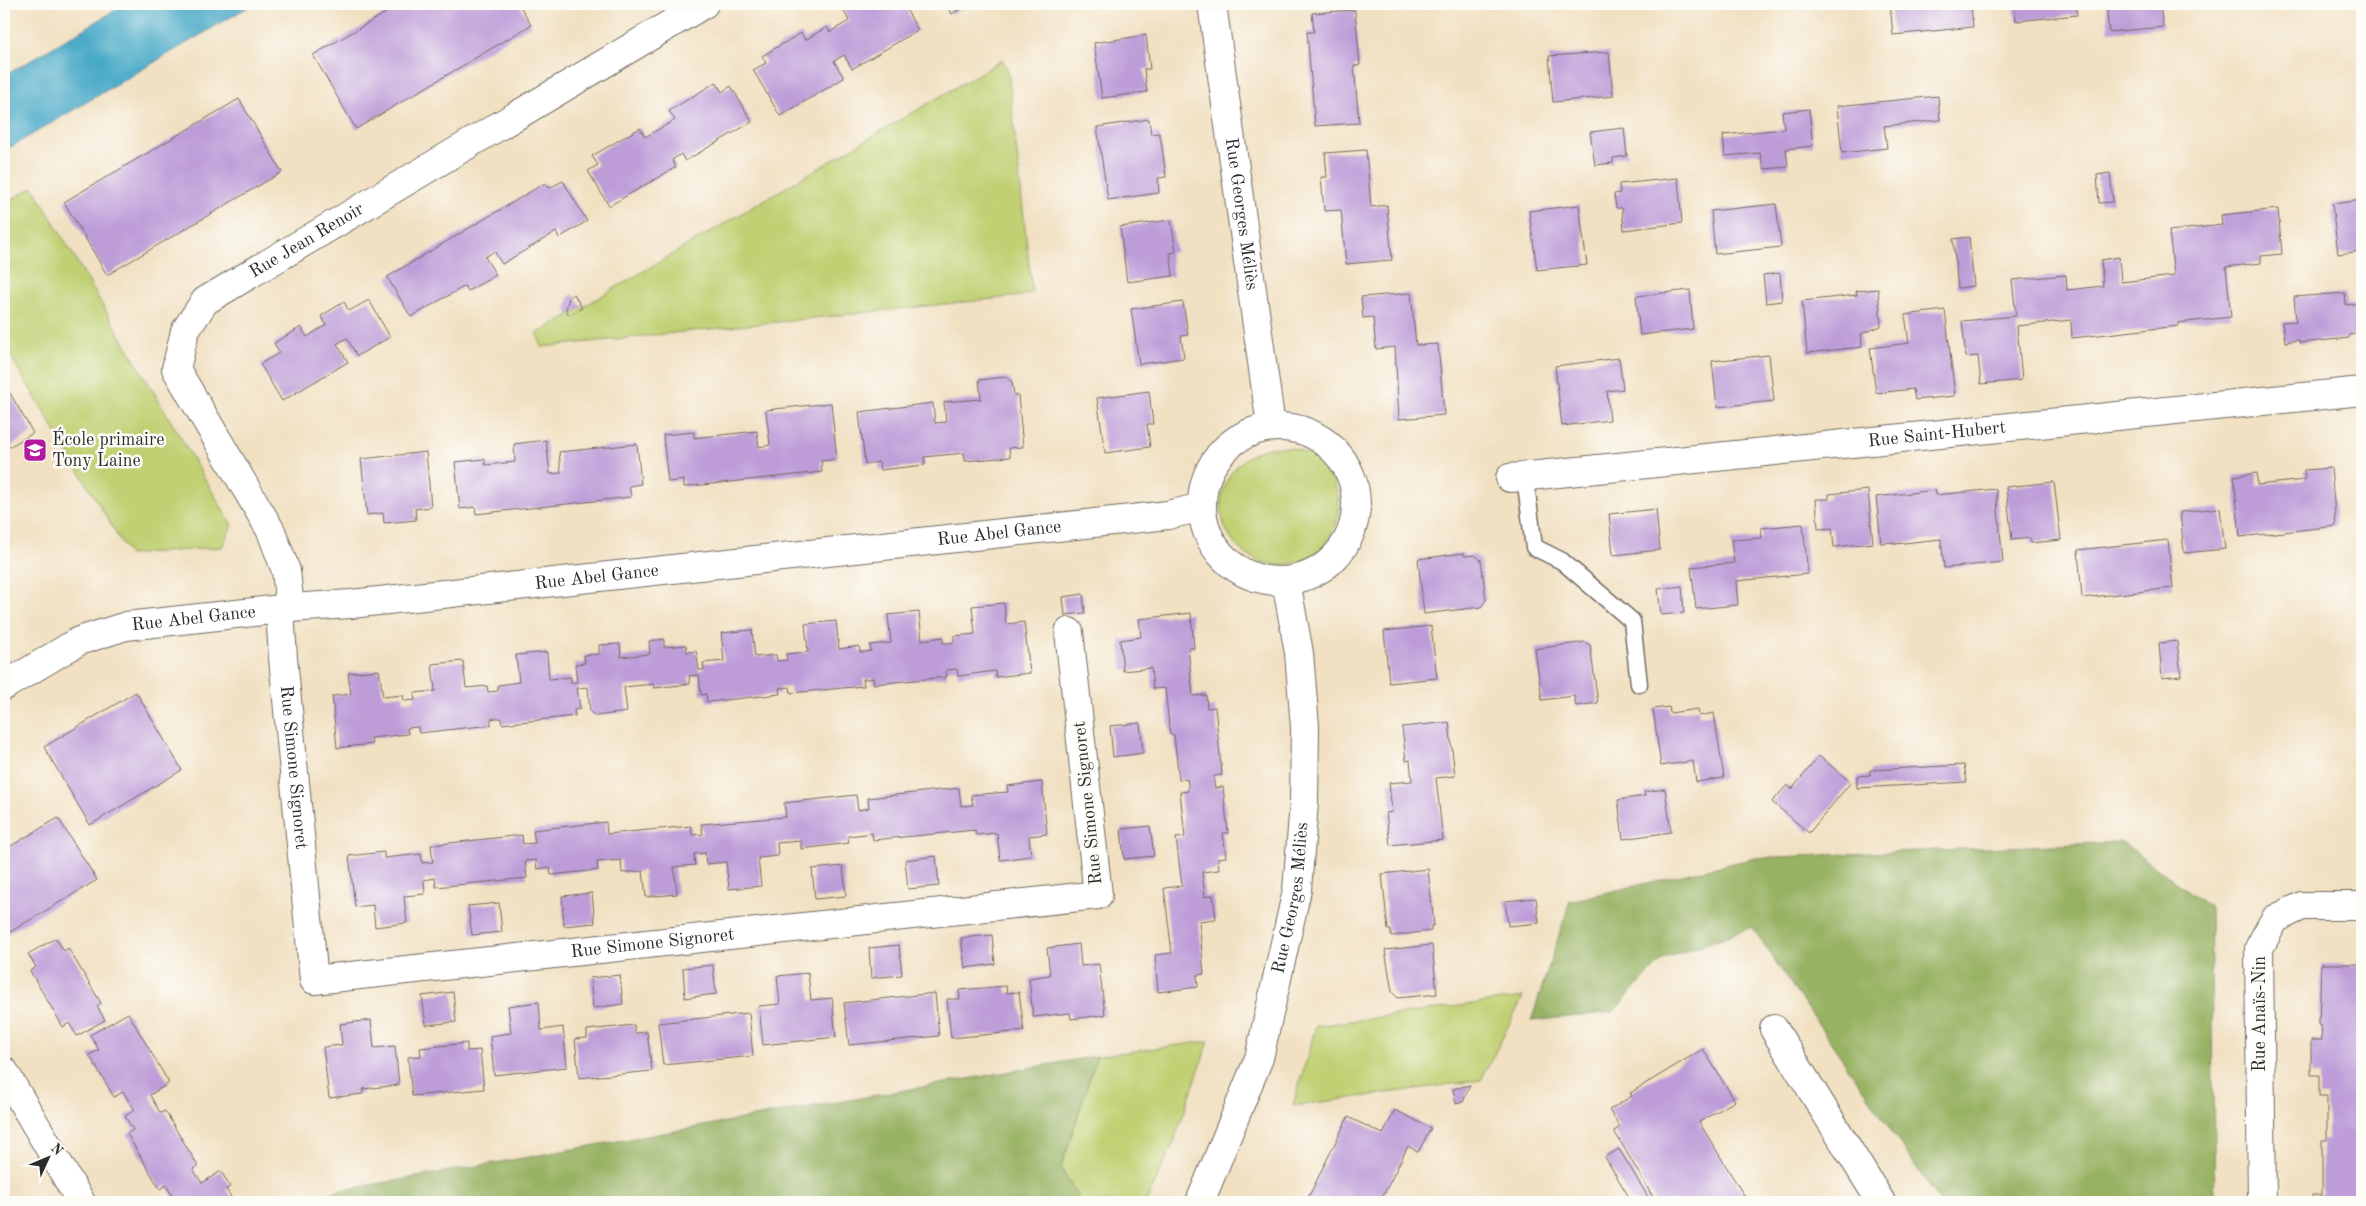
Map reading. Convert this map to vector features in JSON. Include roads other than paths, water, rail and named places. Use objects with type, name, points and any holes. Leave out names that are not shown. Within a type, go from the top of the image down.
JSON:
[{"type":"street","name":"Rue Jean Renoir","points":[[285,609],[286,571],[271,531],[176,369],[185,331],[205,301],[704,4]]},
{"type":"street","name":"Rue Georges Méliès","points":[[1212,4],[1271,426]]},
{"type":"street","name":"Rue Saint-Hubert","points":[[1518,477],[2362,391]]},
{"type":"street","points":[[1271,426],[1295,427],[1317,435],[1335,450],[1349,469],[1356,492],[1356,517],[1348,541],[1332,561],[1311,575],[1286,581],[1261,580],[1238,570],[1219,554],[1207,532],[1202,507],[1204,484],[1213,462],[1228,445],[1248,432],[1271,426]]},
{"type":"street","name":"Rue Abel Gance","points":[[4,686],[79,641],[126,626],[361,603],[1168,515],[1202,507]]},
{"type":"street","name":"Rue Georges Méliès","points":[[1200,1202],[1259,1058],[1297,890],[1304,804],[1305,727],[1299,653],[1286,581]]},
{"type":"street","name":"Rue Simone Signoret","points":[[285,609],[284,668],[314,980],[1098,895],[1069,632]]},
{"type":"street","name":"Rue Anaïs-Nin","points":[[2262,1202],[2260,948],[2275,919],[2302,906],[2362,906]]},
{"type":"street","points":[[1774,1029],[1881,1202]]},
{"type":"street","points":[[4,1071],[81,1202]]},
{"type":"lane","points":[[1518,477],[1534,547],[1562,561],[1632,621],[1639,684]]},
{"type":"water","points":[[126,4],[253,4],[4,151],[4,76]]},
{"type":"place","name":"École primaire Tony Laine","points":[[35,450]]}]
